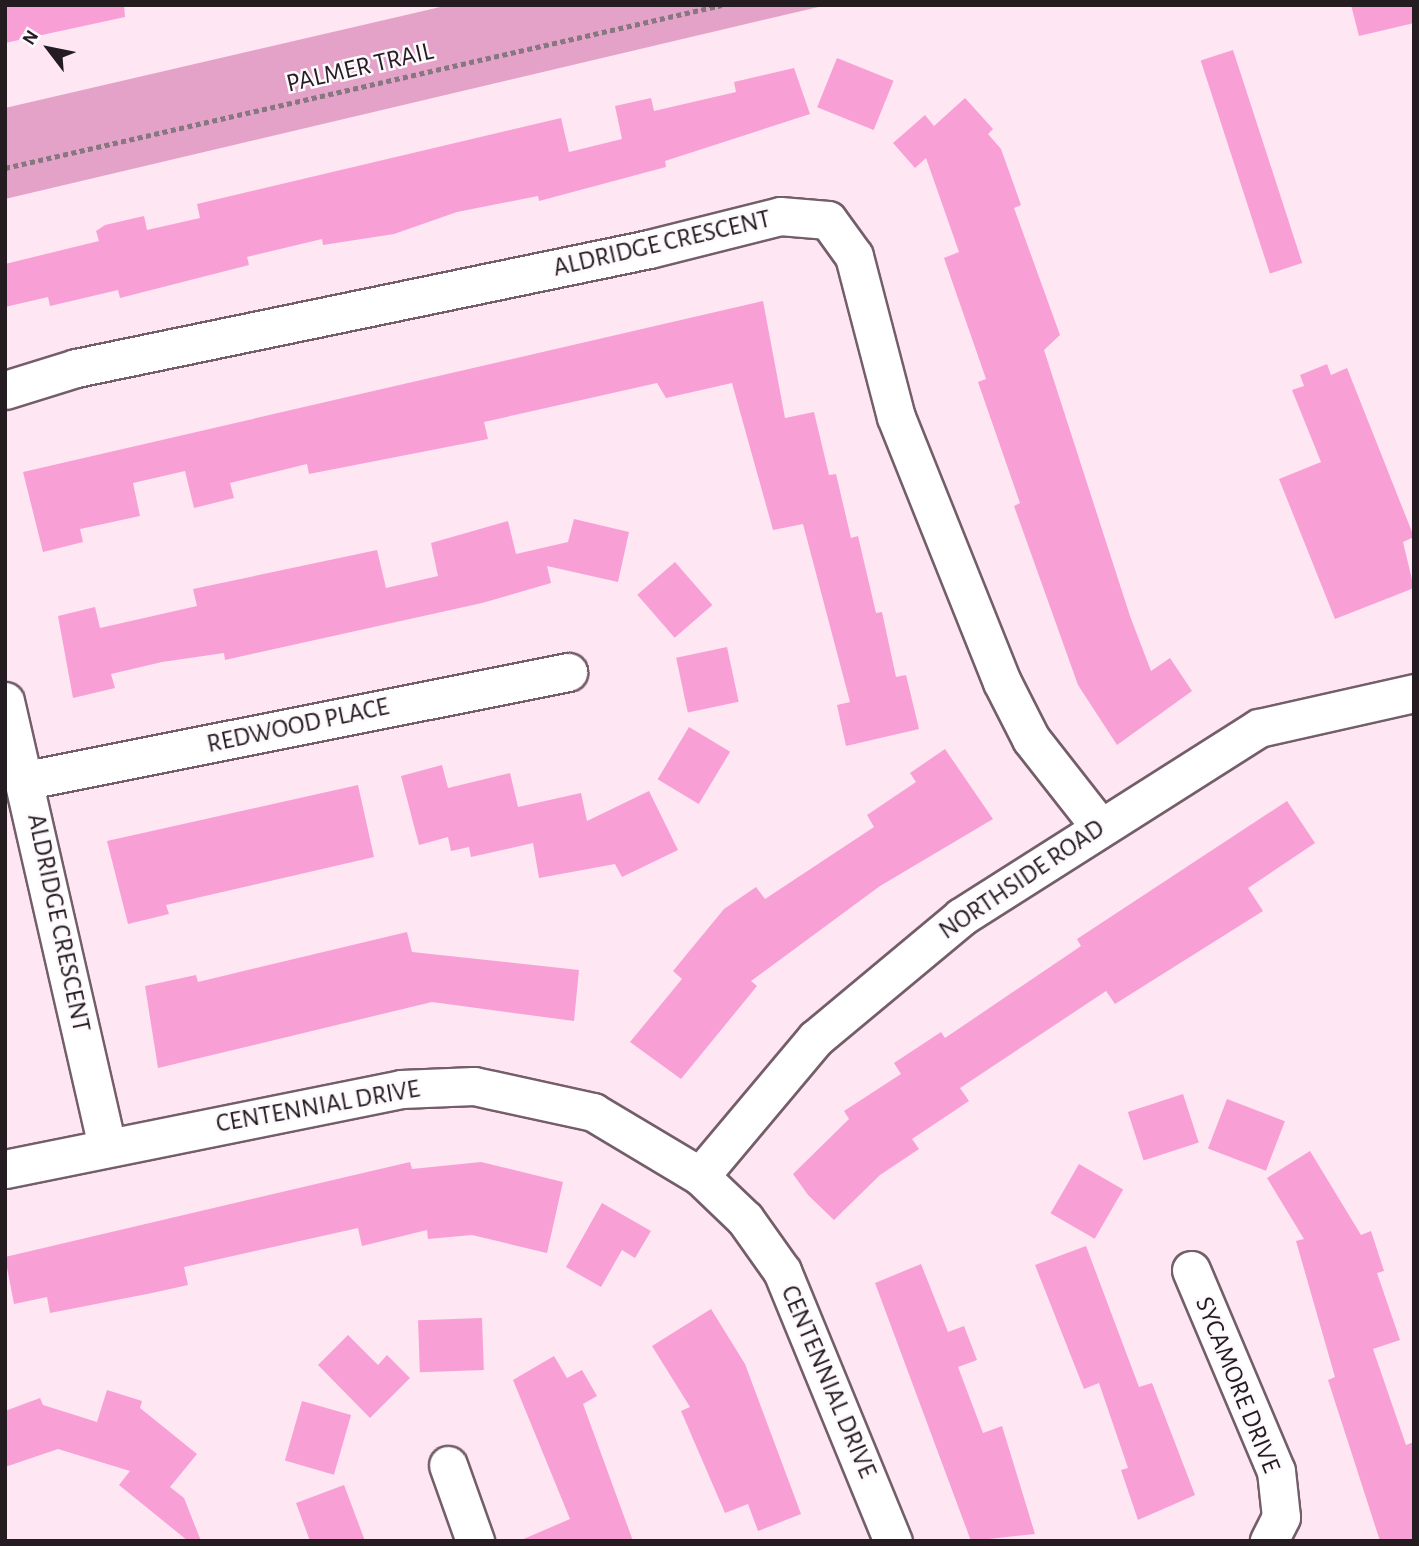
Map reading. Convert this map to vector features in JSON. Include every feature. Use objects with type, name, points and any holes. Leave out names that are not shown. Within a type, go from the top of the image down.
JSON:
[{"type":"street","name":"ALDRIDGE CRESCENT","points":[[5,390],[76,368],[635,252],[780,216],[828,220],[854,256],[896,417],[1002,682],[1031,740],[1100,827]]},
{"type":"street","name":"REDWOOD PLACE","points":[[27,780],[568,672]]},
{"type":"street","name":"NORTHSIDE ROAD","points":[[700,1176],[816,1038],[961,917],[1259,728],[1414,693]]},
{"type":"street","name":"ALDRIDGE CRESCENT","points":[[5,701],[27,780],[107,1145]]},
{"type":"street","name":"CENTENNIAL DRIVE","points":[[5,1169],[107,1145],[401,1089],[474,1086],[593,1112],[700,1176],[745,1219],[782,1271],[893,1541]]},
{"type":"street","name":"SYCAMORE DRIVE","points":[[1191,1270],[1276,1471],[1281,1517],[1269,1541]]},
{"type":"street","points":[[448,1465],[475,1541]]},
{"type":"path","name":"PALMER TRAIL","points":[[5,168],[722,5]]},
{"type":"shaded area","points":[[449,5],[827,5],[5,199],[5,108]]},
{"type":"building","points":[[5,5],[124,5],[125,17],[5,43]]},
{"type":"building","points":[[1351,5],[1414,5],[1414,23],[1359,36]]},
{"type":"building","points":[[1233,50],[1302,263],[1270,274],[1201,61]]},
{"type":"building","points":[[837,58],[894,81],[874,130],[817,107]]},
{"type":"building","points":[[794,68],[810,114],[665,161],[666,167],[539,201],[538,196],[457,212],[394,234],[323,245],[322,239],[247,257],[249,265],[120,298],[118,290],[50,306],[48,297],[5,307],[5,264],[99,241],[96,231],[105,225],[144,216],[147,230],[200,218],[197,204],[561,118],[569,152],[622,139],[615,106],[651,98],[654,111],[736,92],[734,82]]},
{"type":"building","points":[[965,98],[993,129],[988,134],[1001,149],[1021,205],[1014,208],[1060,335],[1044,350],[1130,616],[1151,671],[1170,658],[1192,691],[1117,745],[1078,685],[1014,506],[1020,503],[978,382],[986,379],[944,258],[959,252],[926,158],[915,168],[893,143],[925,115],[934,126]]},
{"type":"building","points":[[763,301],[785,418],[814,412],[829,475],[836,474],[851,538],[858,536],[876,613],[882,612],[896,677],[906,675],[919,729],[846,746],[837,705],[850,702],[803,524],[773,530],[732,383],[666,398],[657,383],[484,422],[488,439],[309,474],[307,464],[230,483],[234,498],[194,508],[185,471],[133,483],[140,516],[80,529],[83,542],[43,552],[23,472]]},
{"type":"building","points":[[1327,364],[1331,375],[1347,368],[1414,537],[1403,542],[1414,588],[1335,619],[1279,479],[1321,462],[1292,390],[1304,386],[1300,375]]},
{"type":"building","points":[[574,519],[629,532],[618,582],[547,566],[551,583],[482,603],[225,660],[224,653],[162,662],[111,674],[115,688],[73,698],[58,616],[95,607],[100,628],[197,606],[193,589],[377,550],[386,588],[438,576],[431,543],[508,521],[516,554],[568,542]]},
{"type":"building","points":[[675,562],[712,605],[675,638],[637,595]]},
{"type":"building","points":[[727,647],[739,702],[688,713],[676,658]]},
{"type":"building","points":[[689,727],[730,752],[699,804],[658,779]]},
{"type":"building","points":[[945,749],[993,819],[880,886],[751,981],[757,986],[681,1079],[630,1042],[682,979],[673,971],[724,909],[756,887],[765,899],[874,827],[867,815],[916,782],[910,773]]},
{"type":"building","points":[[442,765],[448,788],[510,773],[518,807],[581,793],[587,821],[649,791],[678,850],[622,877],[615,864],[539,878],[533,843],[471,857],[469,847],[451,851],[448,837],[419,845],[401,776]]},
{"type":"building","points":[[358,785],[374,857],[166,905],[169,914],[128,924],[107,841]]},
{"type":"building","points":[[1287,801],[1315,843],[1248,888],[1263,911],[1115,1004],[1106,991],[960,1088],[969,1101],[912,1139],[919,1149],[880,1175],[834,1220],[808,1195],[793,1174],[849,1119],[844,1111],[901,1074],[894,1063],[941,1032],[945,1038],[1081,946],[1077,939]]},
{"type":"building","points":[[407,932],[412,952],[579,970],[574,1021],[432,1002],[158,1068],[145,986],[196,975],[198,982]]},
{"type":"building","points":[[1183,1094],[1199,1143],[1144,1160],[1128,1112]]},
{"type":"building","points":[[1227,1099],[1285,1121],[1266,1171],[1208,1148]]},
{"type":"building","points":[[1310,1151],[1361,1235],[1371,1231],[1384,1271],[1377,1273],[1400,1340],[1373,1349],[1406,1445],[1414,1442],[1414,1541],[1380,1541],[1328,1380],[1335,1377],[1296,1241],[1304,1239],[1267,1178]]},
{"type":"building","points":[[410,1162],[412,1169],[481,1162],[563,1182],[547,1253],[472,1235],[428,1239],[427,1230],[362,1246],[358,1228],[184,1267],[188,1285],[152,1293],[50,1313],[47,1297],[14,1304],[5,1257]]},
{"type":"building","points":[[1079,1164],[1123,1190],[1095,1239],[1050,1213]]},
{"type":"building","points":[[602,1203],[651,1231],[635,1258],[622,1250],[601,1287],[566,1267]]},
{"type":"building","points":[[1086,1246],[1139,1387],[1152,1383],[1195,1495],[1138,1520],[1121,1470],[1128,1468],[1099,1383],[1084,1389],[1035,1265]]},
{"type":"building","points":[[921,1264],[948,1332],[964,1326],[977,1360],[958,1367],[983,1433],[1002,1426],[1035,1534],[971,1541],[875,1283]]},
{"type":"building","points":[[711,1309],[745,1364],[801,1514],[758,1531],[748,1504],[725,1513],[681,1411],[690,1407],[652,1346]]},
{"type":"building","points":[[482,1318],[484,1370],[420,1372],[418,1320]]},
{"type":"building","points":[[348,1335],[378,1365],[387,1355],[410,1378],[370,1418],[318,1365]]},
{"type":"building","points":[[554,1356],[567,1378],[582,1370],[597,1396],[583,1404],[633,1541],[519,1541],[570,1519],[513,1380]]},
{"type":"building","points":[[107,1390],[142,1401],[140,1408],[197,1454],[170,1487],[184,1498],[201,1541],[188,1541],[119,1485],[130,1471],[58,1449],[5,1467],[5,1411],[40,1398],[43,1405],[97,1422]]},
{"type":"building","points":[[302,1401],[351,1415],[334,1475],[285,1461]]},
{"type":"building","points":[[344,1485],[365,1541],[310,1541],[296,1503]]}]
